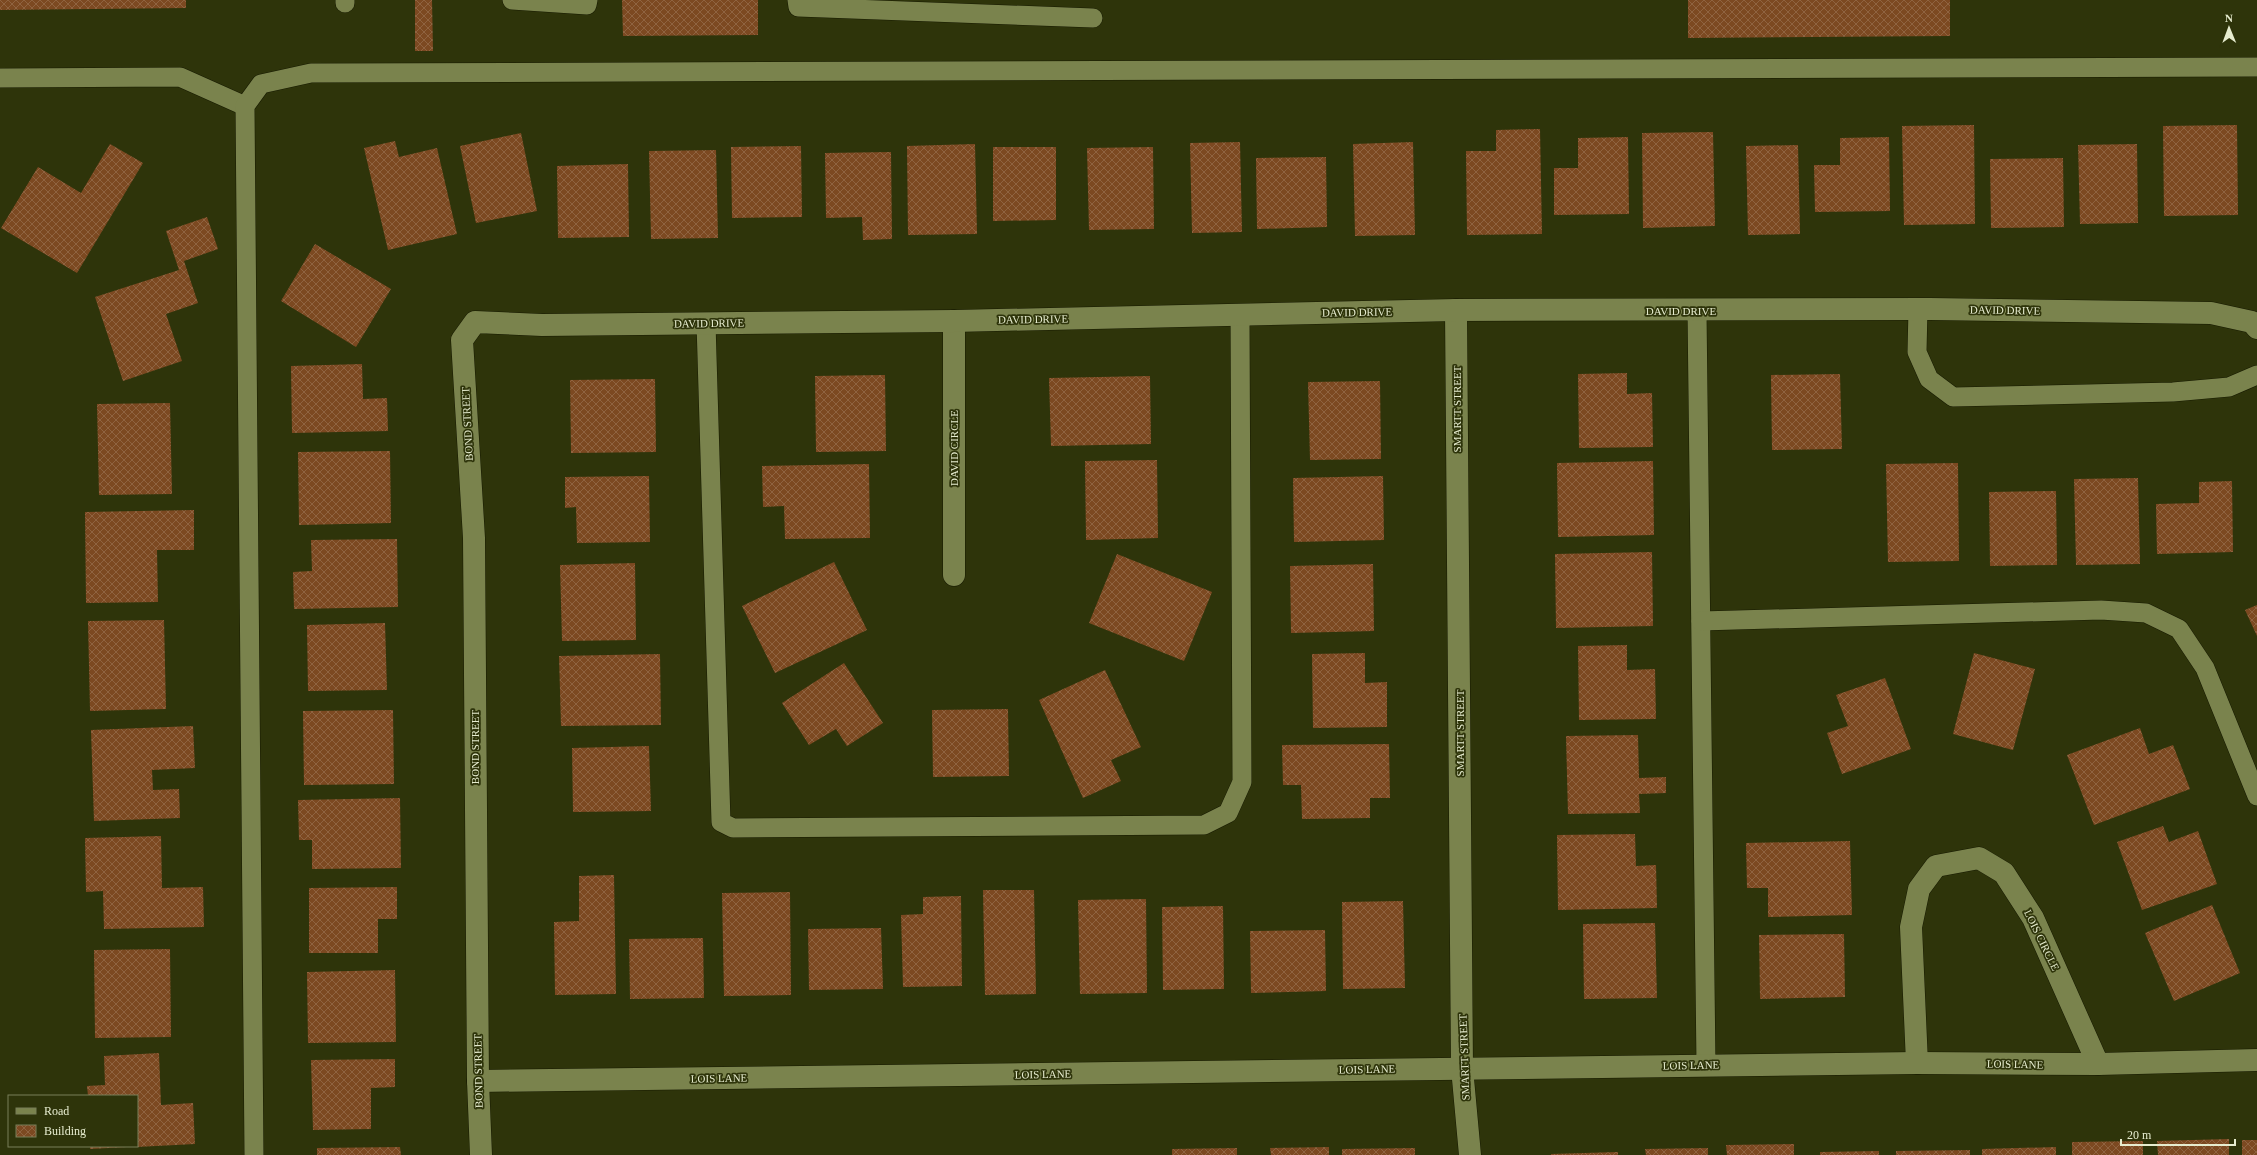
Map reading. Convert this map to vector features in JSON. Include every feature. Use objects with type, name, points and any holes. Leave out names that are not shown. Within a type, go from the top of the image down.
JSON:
[{"type":"street","name":"DAVID DRIVE","points":[[462,340],[474,322],[542,325],[954,321],[1456,310],[1918,310],[2211,313],[2252,322],[2257,328]]},
{"type":"street","name":"SMARTT STREET","points":[[1456,310],[1462,1068],[1470,1155]]},
{"type":"street","name":"DAVID CIRCLE","points":[[954,321],[954,575]]},
{"type":"street","name":"BOND STREET","points":[[462,340],[474,538],[478,1081],[481,1155]]},
{"type":"street","name":"LOIS CIRCLE","points":[[1916,1063],[1912,927],[1919,889],[1936,866],[1978,858],[2004,873],[2033,918],[2098,1064]]},
{"type":"street","name":"LOIS LANE","points":[[478,1081],[1706,1065],[1916,1063],[2098,1064],[2257,1060]]},
{"type":"lane","points":[[512,0],[587,4],[588,0]]},
{"type":"lane","points":[[797,0],[798,6],[1093,18]]},
{"type":"lane","points":[[254,1155],[245,106],[261,84],[311,73],[2257,66]]},
{"type":"lane","points":[[0,78],[180,77],[245,106]]},
{"type":"lane","points":[[1918,310],[1917,352],[1929,379],[1953,397],[2228,388],[2257,375]]},
{"type":"lane","points":[[1697,311],[1706,1065]]},
{"type":"lane","points":[[706,323],[721,822],[733,828],[1204,825],[1228,813],[1242,782],[1240,314]]},
{"type":"lane","points":[[1701,621],[2101,610],[2146,613],[2179,629],[2205,668],[2257,796]]},
{"type":"building","points":[[0,0],[186,0],[186,8],[0,10]]},
{"type":"building","points":[[415,0],[432,0],[433,51],[415,51]]},
{"type":"building","points":[[622,0],[758,0],[758,35],[623,36]]},
{"type":"building","points":[[1688,0],[1950,0],[1950,36],[1688,38]]},
{"type":"building","points":[[1974,125],[1975,224],[1904,225],[1902,126]]},
{"type":"building","points":[[2237,125],[2238,215],[2164,216],[2163,126]]},
{"type":"building","points":[[1540,129],[1542,234],[1467,235],[1466,151],[1496,151],[1496,130]]},
{"type":"building","points":[[1713,132],[1715,226],[1643,228],[1642,133]]},
{"type":"building","points":[[521,133],[537,211],[476,223],[460,146]]},
{"type":"building","points":[[1628,137],[1629,214],[1554,215],[1554,168],[1578,168],[1578,138]]},
{"type":"building","points":[[1889,137],[1890,211],[1815,212],[1814,165],[1840,165],[1840,138]]},
{"type":"building","points":[[395,141],[399,157],[437,148],[457,234],[388,250],[364,148]]},
{"type":"building","points":[[1240,142],[1242,232],[1192,233],[1190,143]]},
{"type":"building","points":[[1413,142],[1415,235],[1355,236],[1353,144]]},
{"type":"building","points":[[110,144],[143,163],[77,273],[1,228],[38,167],[81,193]]},
{"type":"building","points":[[975,144],[977,234],[908,235],[907,146]]},
{"type":"building","points":[[2137,144],[2138,223],[2080,224],[2078,145]]},
{"type":"building","points":[[1798,145],[1800,234],[1748,235],[1746,146]]},
{"type":"building","points":[[801,146],[802,217],[732,218],[731,147]]},
{"type":"building","points":[[993,147],[1056,147],[1056,220],[993,221]]},
{"type":"building","points":[[1153,147],[1154,229],[1089,230],[1087,148]]},
{"type":"building","points":[[716,150],[718,238],[651,239],[649,151]]},
{"type":"building","points":[[891,152],[892,239],[863,240],[862,217],[826,218],[825,153]]},
{"type":"building","points":[[1326,157],[1327,227],[1257,229],[1256,158]]},
{"type":"building","points":[[2063,158],[2064,227],[1991,228],[1990,159]]},
{"type":"building","points":[[628,164],[629,237],[558,238],[557,166]]},
{"type":"building","points":[[207,217],[218,249],[184,261],[198,303],[166,314],[182,361],[123,381],[95,297],[179,270],[166,231]]},
{"type":"building","points":[[315,244],[391,289],[356,347],[281,301]]},
{"type":"building","points":[[362,364],[363,399],[387,398],[388,431],[292,433],[291,366]]},
{"type":"building","points":[[1627,373],[1627,394],[1652,393],[1653,447],[1579,448],[1578,374]]},
{"type":"building","points":[[1840,374],[1842,449],[1772,450],[1771,375]]},
{"type":"building","points":[[885,375],[886,451],[816,452],[815,376]]},
{"type":"building","points":[[1150,376],[1151,444],[1051,446],[1049,378]]},
{"type":"building","points":[[655,379],[656,452],[571,453],[570,380]]},
{"type":"building","points":[[1380,381],[1381,459],[1310,460],[1308,382]]},
{"type":"building","points":[[170,403],[172,494],[99,495],[97,404]]},
{"type":"building","points":[[390,451],[391,523],[299,525],[298,452]]},
{"type":"building","points":[[1157,460],[1158,538],[1086,540],[1085,461]]},
{"type":"building","points":[[1653,461],[1654,535],[1558,537],[1557,463]]},
{"type":"building","points":[[1958,463],[1959,561],[1888,562],[1886,464]]},
{"type":"building","points":[[869,464],[870,538],[785,539],[784,506],[763,507],[762,466]]},
{"type":"building","points":[[649,476],[650,542],[577,543],[576,507],[565,508],[565,477]]},
{"type":"building","points":[[1383,476],[1384,540],[1294,542],[1293,478]]},
{"type":"building","points":[[2138,478],[2140,564],[2076,565],[2074,479]]},
{"type":"building","points":[[2232,481],[2233,552],[2157,554],[2156,504],[2199,503],[2199,482]]},
{"type":"building","points":[[2056,491],[2057,565],[1990,566],[1989,492]]},
{"type":"building","points":[[194,510],[194,550],[157,550],[158,602],[86,603],[85,512]]},
{"type":"building","points":[[397,539],[398,607],[294,609],[293,572],[312,571],[311,540]]},
{"type":"building","points":[[1652,552],[1653,626],[1556,628],[1555,554]]},
{"type":"building","points":[[1117,554],[1212,592],[1184,661],[1089,623]]},
{"type":"building","points":[[834,562],[867,630],[775,673],[742,606]]},
{"type":"building","points":[[635,563],[636,640],[562,641],[560,565]]},
{"type":"building","points":[[1373,564],[1374,631],[1291,633],[1290,566]]},
{"type":"building","points":[[2257,605],[2257,636],[2245,610]]},
{"type":"building","points":[[164,620],[166,709],[90,711],[88,621]]},
{"type":"building","points":[[385,623],[387,690],[308,691],[307,625]]},
{"type":"building","points":[[1627,645],[1627,670],[1655,669],[1656,719],[1579,720],[1578,646]]},
{"type":"building","points":[[1365,653],[1365,683],[1387,682],[1387,727],[1313,728],[1312,654]]},
{"type":"building","points":[[1974,653],[2035,669],[2013,750],[1953,734]]},
{"type":"building","points":[[660,654],[661,725],[561,726],[559,656]]},
{"type":"building","points":[[844,663],[883,723],[847,746],[836,729],[809,745],[782,703]]},
{"type":"building","points":[[1105,670],[1141,747],[1111,760],[1121,781],[1083,798],[1039,700]]},
{"type":"building","points":[[1885,678],[1911,749],[1842,774],[1827,733],[1848,726],[1836,695]]},
{"type":"building","points":[[1008,709],[1009,776],[933,777],[932,710]]},
{"type":"building","points":[[393,710],[394,784],[304,785],[303,711]]},
{"type":"building","points":[[193,726],[195,768],[152,770],[153,790],[179,789],[180,818],[94,821],[91,730]]},
{"type":"building","points":[[2140,728],[2149,754],[2173,745],[2190,789],[2094,825],[2067,755]]},
{"type":"building","points":[[1638,735],[1639,778],[1666,777],[1666,793],[1639,794],[1640,813],[1568,814],[1566,736]]},
{"type":"building","points":[[1389,744],[1390,798],[1370,798],[1370,818],[1302,819],[1301,785],[1283,785],[1282,745]]},
{"type":"building","points":[[649,746],[651,811],[573,812],[572,748]]},
{"type":"building","points":[[400,798],[401,868],[312,869],[312,840],[299,840],[298,800]]},
{"type":"building","points":[[2163,826],[2169,842],[2198,831],[2217,884],[2142,910],[2117,842]]},
{"type":"building","points":[[1635,834],[1636,866],[1656,865],[1657,908],[1558,910],[1557,835]]},
{"type":"building","points":[[161,836],[162,888],[203,887],[204,927],[104,929],[103,891],[86,892],[85,838]]},
{"type":"building","points":[[1850,841],[1852,915],[1768,917],[1768,888],[1747,888],[1746,843]]},
{"type":"building","points":[[614,875],[616,994],[555,995],[554,922],[579,921],[579,876]]},
{"type":"building","points":[[397,887],[397,919],[378,919],[378,953],[309,953],[309,888]]},
{"type":"building","points":[[983,890],[1034,890],[1036,994],[985,995]]},
{"type":"building","points":[[790,892],[791,995],[724,996],[722,893]]},
{"type":"building","points":[[961,896],[962,986],[903,987],[901,915],[923,914],[923,897]]},
{"type":"building","points":[[1146,899],[1147,993],[1080,994],[1078,900]]},
{"type":"building","points":[[1403,901],[1405,988],[1343,989],[1342,902]]},
{"type":"building","points":[[2212,905],[2240,973],[2174,1001],[2145,933]]},
{"type":"building","points":[[1223,906],[1224,989],[1163,990],[1162,907]]},
{"type":"building","points":[[1655,923],[1657,998],[1584,999],[1583,924]]},
{"type":"building","points":[[881,928],[883,989],[809,990],[808,929]]},
{"type":"building","points":[[1325,930],[1326,991],[1251,993],[1250,931]]},
{"type":"building","points":[[1844,934],[1845,997],[1760,999],[1759,935]]},
{"type":"building","points":[[703,938],[704,998],[630,999],[629,939]]},
{"type":"building","points":[[170,949],[171,1037],[95,1038],[94,950]]},
{"type":"building","points":[[395,970],[396,1042],[308,1043],[307,972]]},
{"type":"building","points":[[159,1053],[161,1105],[193,1103],[195,1144],[138,1147],[138,1095],[88,1095],[87,1086],[105,1085],[104,1056]]},
{"type":"building","points":[[395,1059],[395,1087],[371,1088],[371,1129],[313,1130],[311,1060]]},
{"type":"building","points":[[2229,1139],[2229,1155],[2158,1155],[2157,1141]]},
{"type":"building","points":[[2242,1140],[2257,1140],[2257,1155],[2242,1155]]},
{"type":"building","points":[[2143,1141],[2143,1155],[2072,1155],[2072,1142]]},
{"type":"building","points":[[1794,1144],[1794,1155],[1727,1155],[1726,1145]]},
{"type":"building","points":[[90,1147],[127,1147],[90,1149]]},
{"type":"building","points":[[400,1147],[401,1155],[317,1155],[317,1148]]},
{"type":"building","points":[[1329,1147],[1329,1155],[1271,1155],[1270,1148]]},
{"type":"building","points":[[2056,1147],[2056,1155],[1982,1155],[1982,1149]]},
{"type":"building","points":[[1237,1148],[1237,1155],[1172,1155],[1172,1149]]},
{"type":"building","points":[[1415,1148],[1415,1155],[1342,1155],[1342,1149]]},
{"type":"building","points":[[1708,1148],[1708,1155],[1646,1155],[1645,1149]]},
{"type":"building","points":[[1970,1150],[1970,1155],[1896,1155],[1896,1151]]},
{"type":"building","points":[[1879,1151],[1879,1155],[1820,1155],[1820,1152]]},
{"type":"building","points":[[1618,1152],[1618,1155],[1551,1155],[1551,1154]]}]
